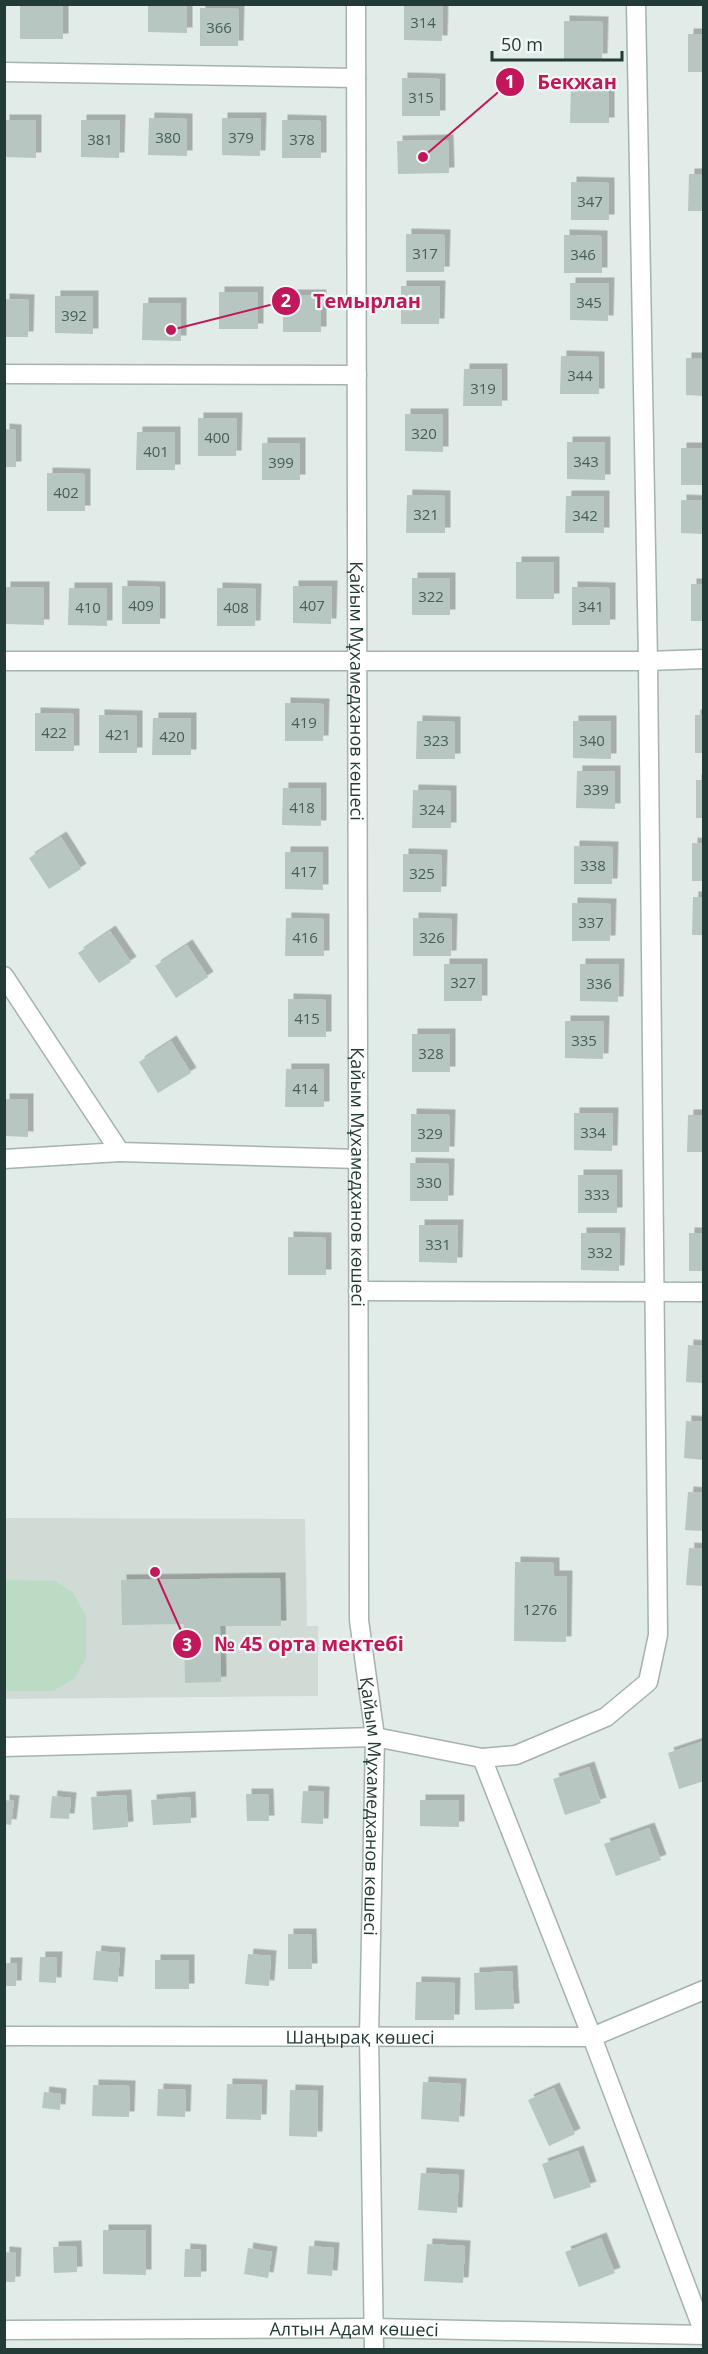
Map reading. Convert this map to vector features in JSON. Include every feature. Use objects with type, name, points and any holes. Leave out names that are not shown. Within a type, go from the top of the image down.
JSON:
[{"type":"street","name":"Қайым Мұхамедханов көшесі","points":[[356,4],[359,1620],[375,1737],[369,2036],[374,2349]]},
{"type":"street","points":[[4,1747],[375,1737],[482,1758],[516,1755],[606,1717],[648,1682],[658,1635],[648,661],[636,4]]},
{"type":"street","points":[[4,72],[356,78]]},
{"type":"street","points":[[4,374],[357,375]]},
{"type":"street","points":[[4,661],[648,661],[704,659]]},
{"type":"street","points":[[4,976],[120,1152]]},
{"type":"street","points":[[4,1159],[120,1152],[358,1159]]},
{"type":"street","points":[[358,1291],[704,1292]]},
{"type":"street","points":[[482,1758],[592,2037],[704,2334]]},
{"type":"street","name":"Шаңырақ көшесі","points":[[4,2036],[592,2037],[704,1990]]},
{"type":"street","name":"Алтын Адам көшесі","points":[[4,2330],[373,2328],[704,2334]]},
{"type":"shaded area","points":[[4,1518],[305,1519],[307,1626],[318,1626],[318,1696],[5,1699]]},
{"type":"green space","points":[[5,1580],[55,1581],[73,1593],[86,1616],[86,1658],[75,1678],[53,1691],[5,1691]]},
{"type":"building","points":[[20,4],[63,4],[63,39],[20,39]]},
{"type":"building","points":[[148,4],[187,4],[187,33],[148,32]]},
{"type":"building","points":[[404,4],[443,4],[442,41],[404,40]]},
{"type":"building","points":[[200,8],[239,9],[238,46],[200,46]]},
{"type":"building","points":[[564,21],[603,22],[602,59],[564,59]]},
{"type":"building","points":[[688,34],[704,34],[704,72],[688,72]]},
{"type":"building","points":[[402,78],[440,79],[440,116],[402,116]]},
{"type":"building","points":[[571,85],[609,85],[609,123],[570,123]]},
{"type":"building","points":[[149,118],[187,119],[187,156],[148,155]]},
{"type":"building","points":[[222,118],[261,118],[260,156],[222,155]]},
{"type":"building","points":[[4,120],[36,120],[36,158],[4,157]]},
{"type":"building","points":[[81,120],[120,120],[119,158],[81,157]]},
{"type":"building","points":[[282,120],[321,121],[321,158],[282,158]]},
{"type":"building","points":[[448,140],[449,173],[398,174],[397,141]]},
{"type":"building","points":[[689,174],[704,174],[704,211],[688,211]]},
{"type":"building","points":[[571,182],[609,183],[609,220],[571,220]]},
{"type":"building","points":[[406,234],[445,235],[444,272],[406,272]]},
{"type":"building","points":[[564,235],[602,236],[602,273],[564,273]]},
{"type":"building","points":[[570,283],[609,283],[608,321],[570,320]]},
{"type":"building","points":[[401,286],[440,286],[439,324],[401,324]]},
{"type":"building","points":[[219,292],[258,292],[258,329],[219,329]]},
{"type":"building","points":[[283,295],[321,295],[321,332],[283,332]]},
{"type":"building","points":[[55,296],[93,296],[93,334],[55,333]]},
{"type":"building","points":[[4,299],[29,300],[28,337],[4,337]]},
{"type":"building","points":[[143,303],[181,303],[181,341],[142,340]]},
{"type":"building","points":[[561,356],[599,357],[599,394],[560,394]]},
{"type":"building","points":[[686,358],[704,358],[704,396],[686,395]]},
{"type":"building","points":[[464,369],[502,369],[502,406],[463,406]]},
{"type":"building","points":[[405,414],[443,414],[443,452],[405,451]]},
{"type":"building","points":[[198,418],[237,418],[236,456],[198,456]]},
{"type":"building","points":[[4,429],[16,430],[16,467],[4,467]]},
{"type":"building","points":[[137,432],[175,432],[175,470],[136,470]]},
{"type":"building","points":[[567,442],[605,442],[605,480],[567,479]]},
{"type":"building","points":[[262,443],[300,443],[300,480],[262,480]]},
{"type":"building","points":[[681,448],[704,448],[704,485],[681,485]]},
{"type":"building","points":[[47,473],[85,474],[85,511],[47,511]]},
{"type":"building","points":[[407,495],[445,496],[445,533],[406,533]]},
{"type":"building","points":[[566,496],[604,496],[604,533],[565,533]]},
{"type":"building","points":[[681,500],[704,501],[704,534],[681,533]]},
{"type":"building","points":[[516,562],[554,562],[554,599],[516,599]]},
{"type":"building","points":[[412,578],[450,578],[450,615],[412,615]]},
{"type":"building","points":[[691,584],[704,584],[704,621],[691,621]]},
{"type":"building","points":[[122,586],[160,587],[160,624],[122,624]]},
{"type":"building","points":[[293,586],[332,586],[331,624],[293,623]]},
{"type":"building","points":[[5,587],[44,587],[44,625],[5,624]]},
{"type":"building","points":[[572,587],[610,588],[610,625],[572,625]]},
{"type":"building","points":[[69,588],[107,588],[107,626],[68,625]]},
{"type":"building","points":[[217,588],[256,589],[255,626],[217,626]]},
{"type":"building","points":[[285,703],[324,704],[323,741],[285,741]]},
{"type":"building","points":[[35,713],[74,714],[74,751],[35,751]]},
{"type":"building","points":[[99,715],[137,716],[137,753],[99,753]]},
{"type":"building","points":[[695,715],[704,715],[704,753],[695,753]]},
{"type":"building","points":[[153,718],[191,718],[191,755],[152,755]]},
{"type":"building","points":[[417,721],[455,722],[455,759],[416,759]]},
{"type":"building","points":[[573,721],[611,721],[611,759],[573,758]]},
{"type":"building","points":[[577,771],[615,771],[615,809],[576,808]]},
{"type":"building","points":[[696,780],[704,780],[704,818],[696,818]]},
{"type":"building","points":[[283,788],[321,788],[321,826],[282,825]]},
{"type":"building","points":[[413,790],[451,791],[451,828],[412,828]]},
{"type":"building","points":[[61,837],[81,869],[49,889],[29,858]]},
{"type":"building","points":[[692,843],[704,844],[704,881],[692,881]]},
{"type":"building","points":[[574,846],[613,847],[612,884],[574,884]]},
{"type":"building","points":[[285,852],[323,852],[323,890],[285,889]]},
{"type":"building","points":[[403,854],[442,855],[441,892],[403,892]]},
{"type":"building","points":[[693,897],[704,897],[704,935],[692,935]]},
{"type":"building","points":[[572,903],[611,904],[610,941],[572,941]]},
{"type":"building","points":[[286,918],[324,919],[324,956],[285,956]]},
{"type":"building","points":[[413,918],[452,919],[451,956],[413,956]]},
{"type":"building","points":[[110,931],[131,962],[99,983],[78,953]]},
{"type":"building","points":[[187,945],[208,977],[176,998],[155,966]]},
{"type":"building","points":[[444,964],[482,964],[482,1001],[444,1001]]},
{"type":"building","points":[[580,964],[619,964],[618,1002],[580,1001]]},
{"type":"building","points":[[288,999],[326,1000],[326,1037],[288,1037]]},
{"type":"building","points":[[565,1021],[604,1021],[603,1059],[565,1058]]},
{"type":"building","points":[[412,1034],[450,1034],[450,1072],[412,1072]]},
{"type":"building","points":[[171,1041],[191,1073],[158,1093],[139,1062]]},
{"type":"building","points":[[286,1069],[324,1069],[324,1107],[285,1107]]},
{"type":"building","points":[[4,1099],[28,1099],[28,1137],[4,1136]]},
{"type":"building","points":[[574,1113],[613,1113],[612,1151],[574,1150]]},
{"type":"building","points":[[411,1114],[450,1115],[449,1152],[411,1152]]},
{"type":"building","points":[[688,1115],[704,1115],[704,1152],[687,1152]]},
{"type":"building","points":[[410,1163],[449,1164],[448,1201],[410,1201]]},
{"type":"building","points":[[578,1175],[617,1175],[617,1213],[578,1213]]},
{"type":"building","points":[[419,1225],[458,1225],[457,1263],[419,1262]]},
{"type":"building","points":[[581,1233],[620,1233],[619,1271],[581,1270]]},
{"type":"building","points":[[689,1233],[704,1233],[704,1271],[689,1271]]},
{"type":"building","points":[[288,1237],[326,1238],[326,1275],[288,1275]]},
{"type":"building","points":[[688,1345],[704,1346],[704,1383],[686,1382]]},
{"type":"building","points":[[686,1421],[704,1422],[704,1460],[684,1458]]},
{"type":"building","points":[[688,1492],[704,1493],[704,1531],[685,1530]]},
{"type":"building","points":[[689,1548],[704,1549],[704,1586],[686,1585]]},
{"type":"building","points":[[515,1562],[554,1563],[554,1576],[567,1576],[566,1642],[514,1641]]},
{"type":"building","points":[[280,1578],[281,1626],[220,1626],[221,1682],[185,1683],[184,1624],[122,1625],[121,1580]]},
{"type":"building","points":[[704,1741],[704,1781],[679,1789],[668,1753]]},
{"type":"building","points":[[589,1767],[601,1803],[565,1815],[553,1779]]},
{"type":"building","points":[[303,1791],[324,1792],[323,1824],[301,1823]]},
{"type":"building","points":[[246,1794],[268,1794],[269,1821],[247,1821]]},
{"type":"building","points":[[126,1795],[128,1827],[93,1830],[91,1797]]},
{"type":"building","points":[[52,1796],[71,1798],[69,1819],[50,1818]]},
{"type":"building","points":[[190,1797],[191,1823],[153,1825],[151,1800]]},
{"type":"building","points":[[4,1800],[14,1801],[11,1825],[4,1824]]},
{"type":"building","points":[[420,1800],[459,1800],[459,1827],[420,1826]]},
{"type":"building","points":[[649,1828],[661,1860],[616,1876],[604,1844]]},
{"type":"building","points":[[288,1934],[311,1934],[312,1969],[288,1969]]},
{"type":"building","points":[[96,1951],[120,1953],[118,1982],[93,1980]]},
{"type":"building","points":[[248,1954],[271,1956],[269,1986],[245,1984]]},
{"type":"building","points":[[40,1957],[57,1957],[56,1983],[39,1982]]},
{"type":"building","points":[[155,1960],[189,1960],[189,1989],[155,1989]]},
{"type":"building","points":[[5,1963],[17,1963],[16,1986],[5,1986]]},
{"type":"building","points":[[512,1971],[514,2009],[475,2010],[474,1973]]},
{"type":"building","points":[[416,1982],[455,1983],[454,2020],[415,2020]]},
{"type":"building","points":[[423,2082],[461,2084],[459,2122],[421,2119]]},
{"type":"building","points":[[227,2084],[262,2085],[261,2120],[226,2119]]},
{"type":"building","points":[[93,2085],[130,2086],[129,2117],[92,2116]]},
{"type":"building","points":[[554,2088],[575,2134],[549,2146],[528,2100]]},
{"type":"building","points":[[158,2089],[186,2090],[185,2117],[157,2116]]},
{"type":"building","points":[[290,2090],[318,2091],[317,2137],[289,2136]]},
{"type":"building","points":[[44,2092],[61,2094],[60,2110],[42,2108]]},
{"type":"building","points":[[578,2151],[591,2187],[554,2199],[542,2164]]},
{"type":"building","points":[[421,2173],[459,2175],[457,2213],[418,2210]]},
{"type":"building","points":[[103,2230],[146,2230],[146,2275],[103,2274]]},
{"type":"building","points":[[601,2238],[615,2273],[579,2287],[565,2252]]},
{"type":"building","points":[[427,2244],[465,2246],[463,2283],[424,2281]]},
{"type":"building","points":[[76,2246],[77,2272],[54,2273],[53,2247]]},
{"type":"building","points":[[309,2246],[334,2248],[332,2276],[307,2274]]},
{"type":"building","points":[[248,2248],[272,2252],[268,2278],[244,2274]]},
{"type":"building","points":[[185,2249],[201,2250],[201,2277],[184,2277]]},
{"type":"building","points":[[4,2252],[16,2253],[15,2282],[4,2282]]},
{"type":"place","name":"Бекжан","points":[[423,157]]},
{"type":"place","name":"Темырлан","points":[[171,330]]},
{"type":"place","name":"№ 45 орта мектебі","points":[[155,1572]]}]
